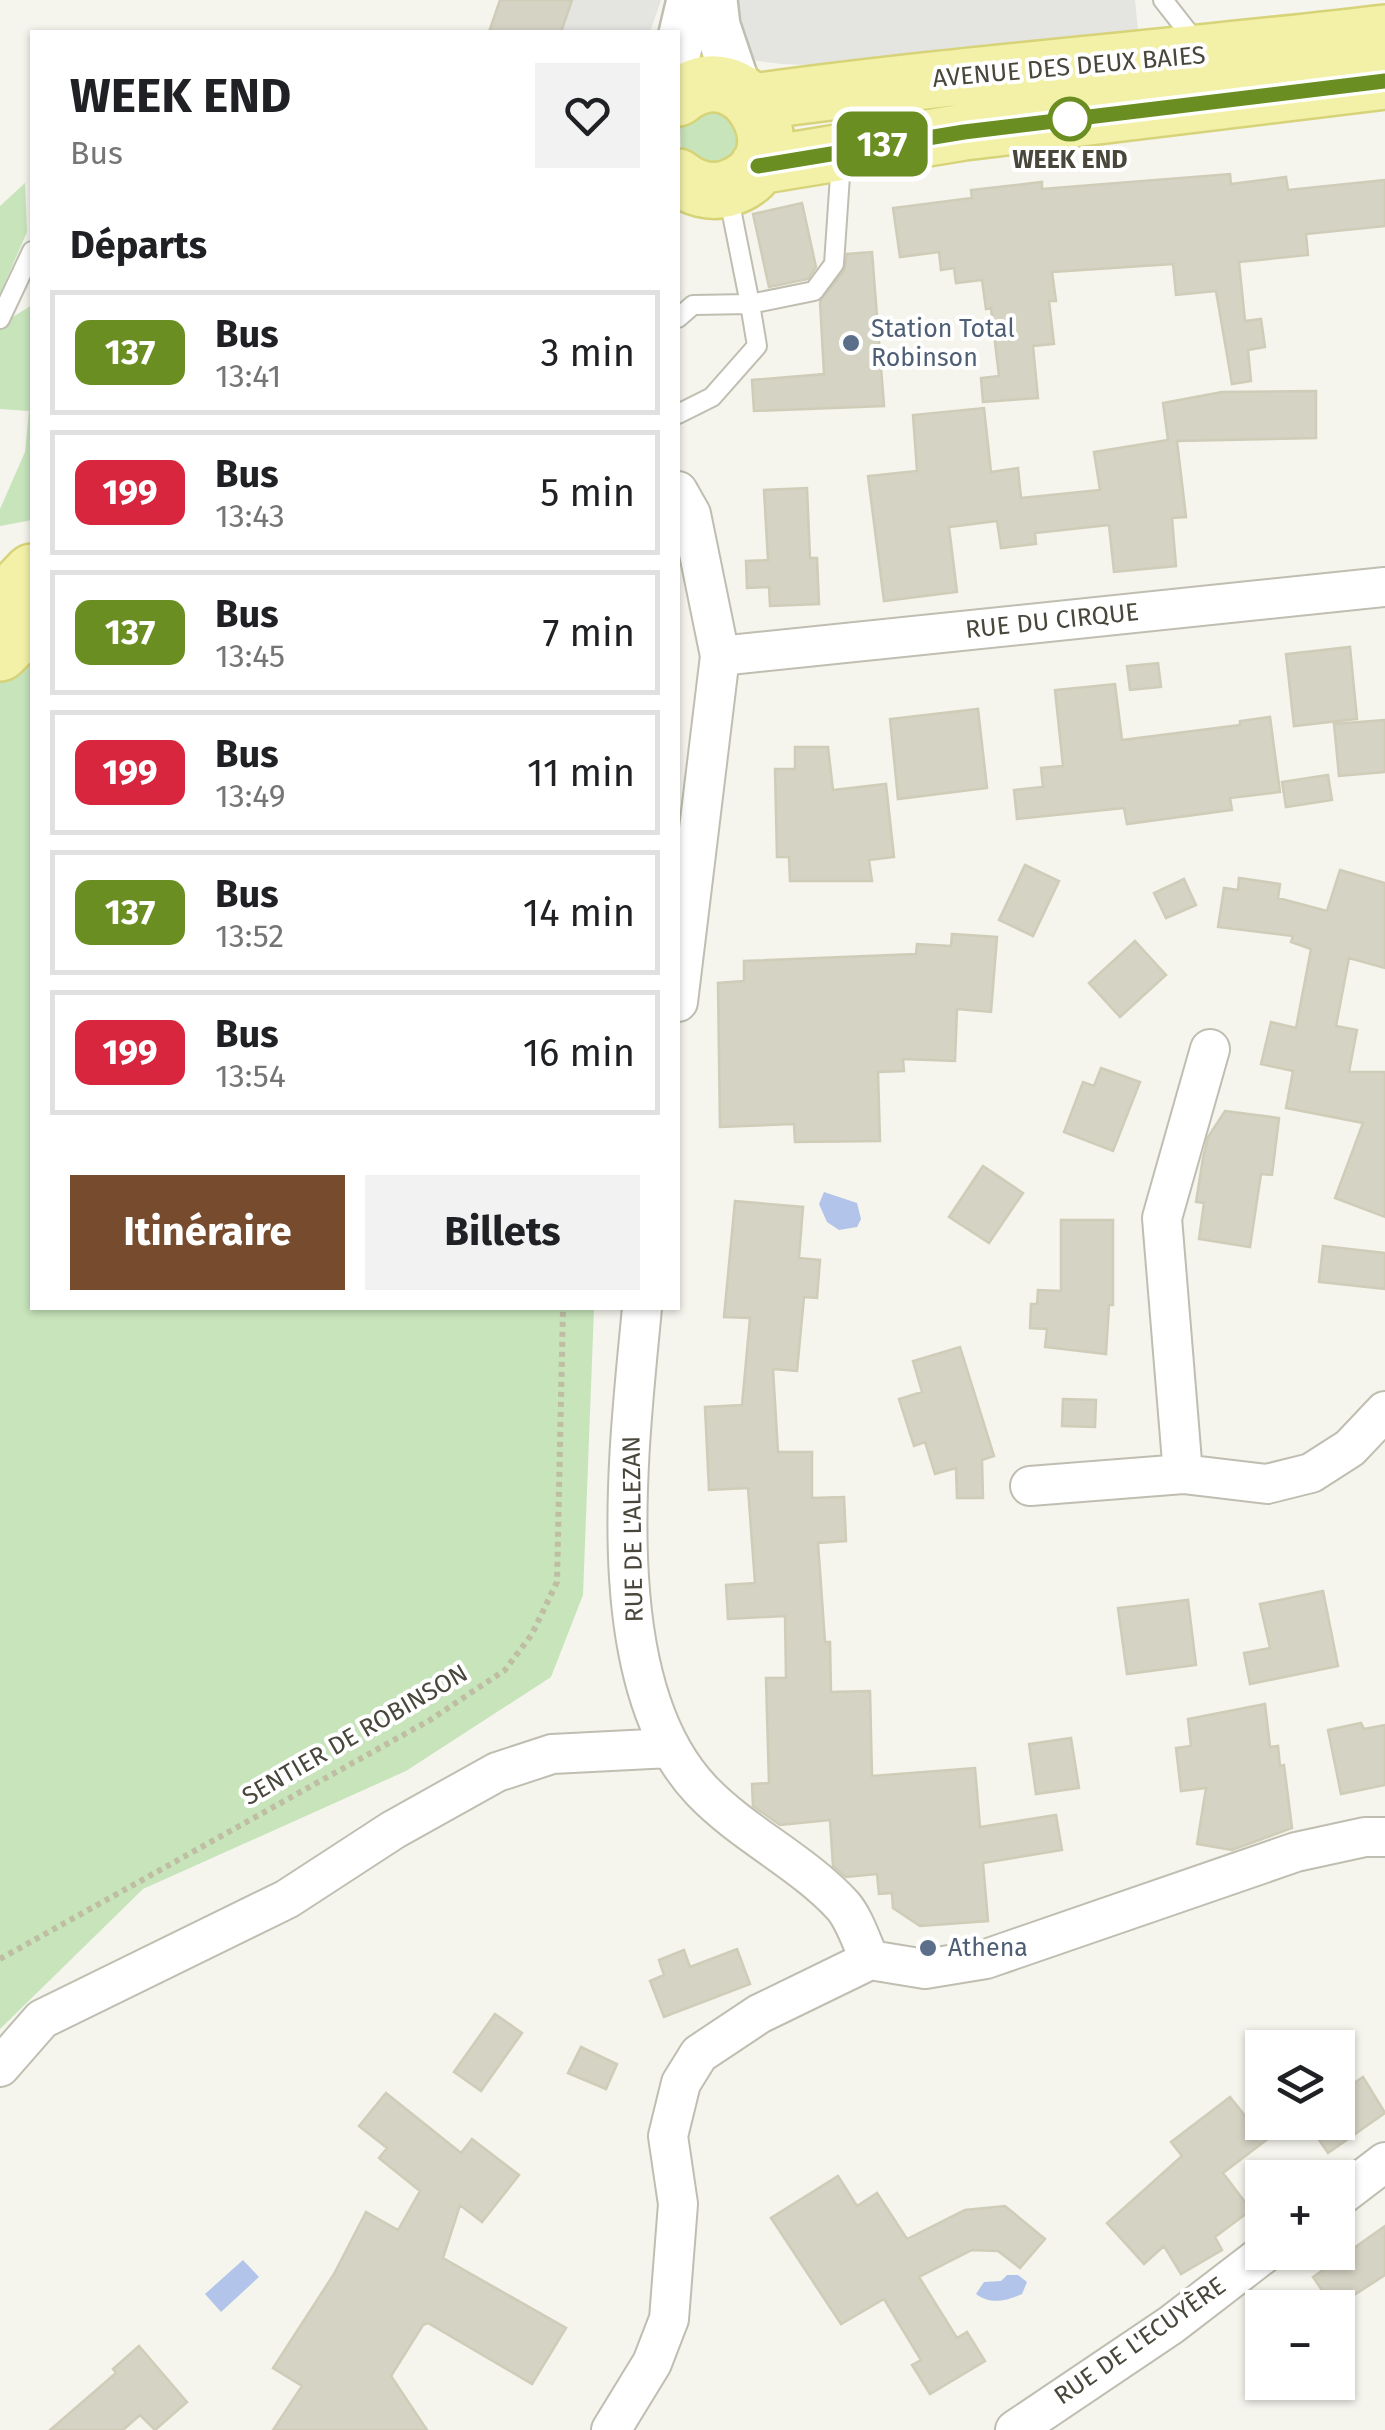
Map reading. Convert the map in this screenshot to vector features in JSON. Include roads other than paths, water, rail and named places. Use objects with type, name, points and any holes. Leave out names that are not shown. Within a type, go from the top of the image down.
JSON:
[{"type":"main road","name":"AVENUE DES DEUX BAIES","points":[[680,78],[746,96],[874,84],[1188,72],[1363,60]]},
{"type":"main road","name":"AVENUE DES DEUX BAIES","points":[[704,178],[842,150],[964,132],[1188,72]]},
{"type":"main road","points":[[962,79],[964,132]]},
{"type":"main road","points":[[704,178],[766,133],[746,96]]},
{"type":"main road","points":[[0,606],[30,574]]},
{"type":"main road","points":[[0,653],[30,624]]},
{"type":"street","points":[[680,71],[690,0]]},
{"type":"street","points":[[714,0],[721,42],[746,96]]},
{"type":"street","points":[[680,495],[691,514],[720,656],[680,986]]},
{"type":"street","name":"RUE DU CIRQUE","points":[[720,656],[1385,586]]},
{"type":"street","points":[[1183,1474],[1162,1218],[1210,1048]]},
{"type":"street","name":"RUE DE L'ALEZAN","points":[[642,1310],[631,1424],[630,1604],[648,1702],[670,1748],[702,1791],[845,1908],[870,1960]]},
{"type":"street","points":[[1030,1486],[1183,1474],[1267,1484],[1311,1473],[1350,1448],[1385,1411]]},
{"type":"street","points":[[0,2067],[42,2019],[287,1899],[393,1830],[497,1772],[552,1754],[670,1748]]},
{"type":"street","points":[[610,2430],[652,2363],[669,2318],[678,2204],[668,2136],[681,2082],[699,2054],[758,2014],[870,1960],[925,1969],[986,1959],[1296,1852],[1365,1836],[1385,1837]]},
{"type":"street","points":[[1355,2185],[1385,2162]]},
{"type":"street","name":"RUE DE L'ECUYÈRE","points":[[1015,2430],[1171,2325],[1245,2268]]},
{"type":"lane","points":[[1163,0],[1188,72]]},
{"type":"lane","points":[[680,316],[693,305],[750,304],[814,290],[834,264],[842,150]]},
{"type":"lane","points":[[680,413],[712,397],[757,346],[750,304],[704,178]]},
{"type":"lane","points":[[0,319],[30,255]]},
{"type":"water","points":[[824,1192],[857,1203],[861,1219],[857,1227],[839,1230],[827,1222],[819,1204]]},
{"type":"water","points":[[243,2260],[259,2277],[221,2312],[205,2294]]},
{"type":"water","points":[[1007,2275],[1018,2275],[1027,2282],[1022,2294],[999,2301],[976,2294],[984,2282],[1001,2281]]},
{"type":"place","name":"WEEK END","points":[[1070,119]]},
{"type":"place","name":"Station Total Robinson","points":[[851,343]]},
{"type":"place","name":"Athena","points":[[928,1948]]}]
